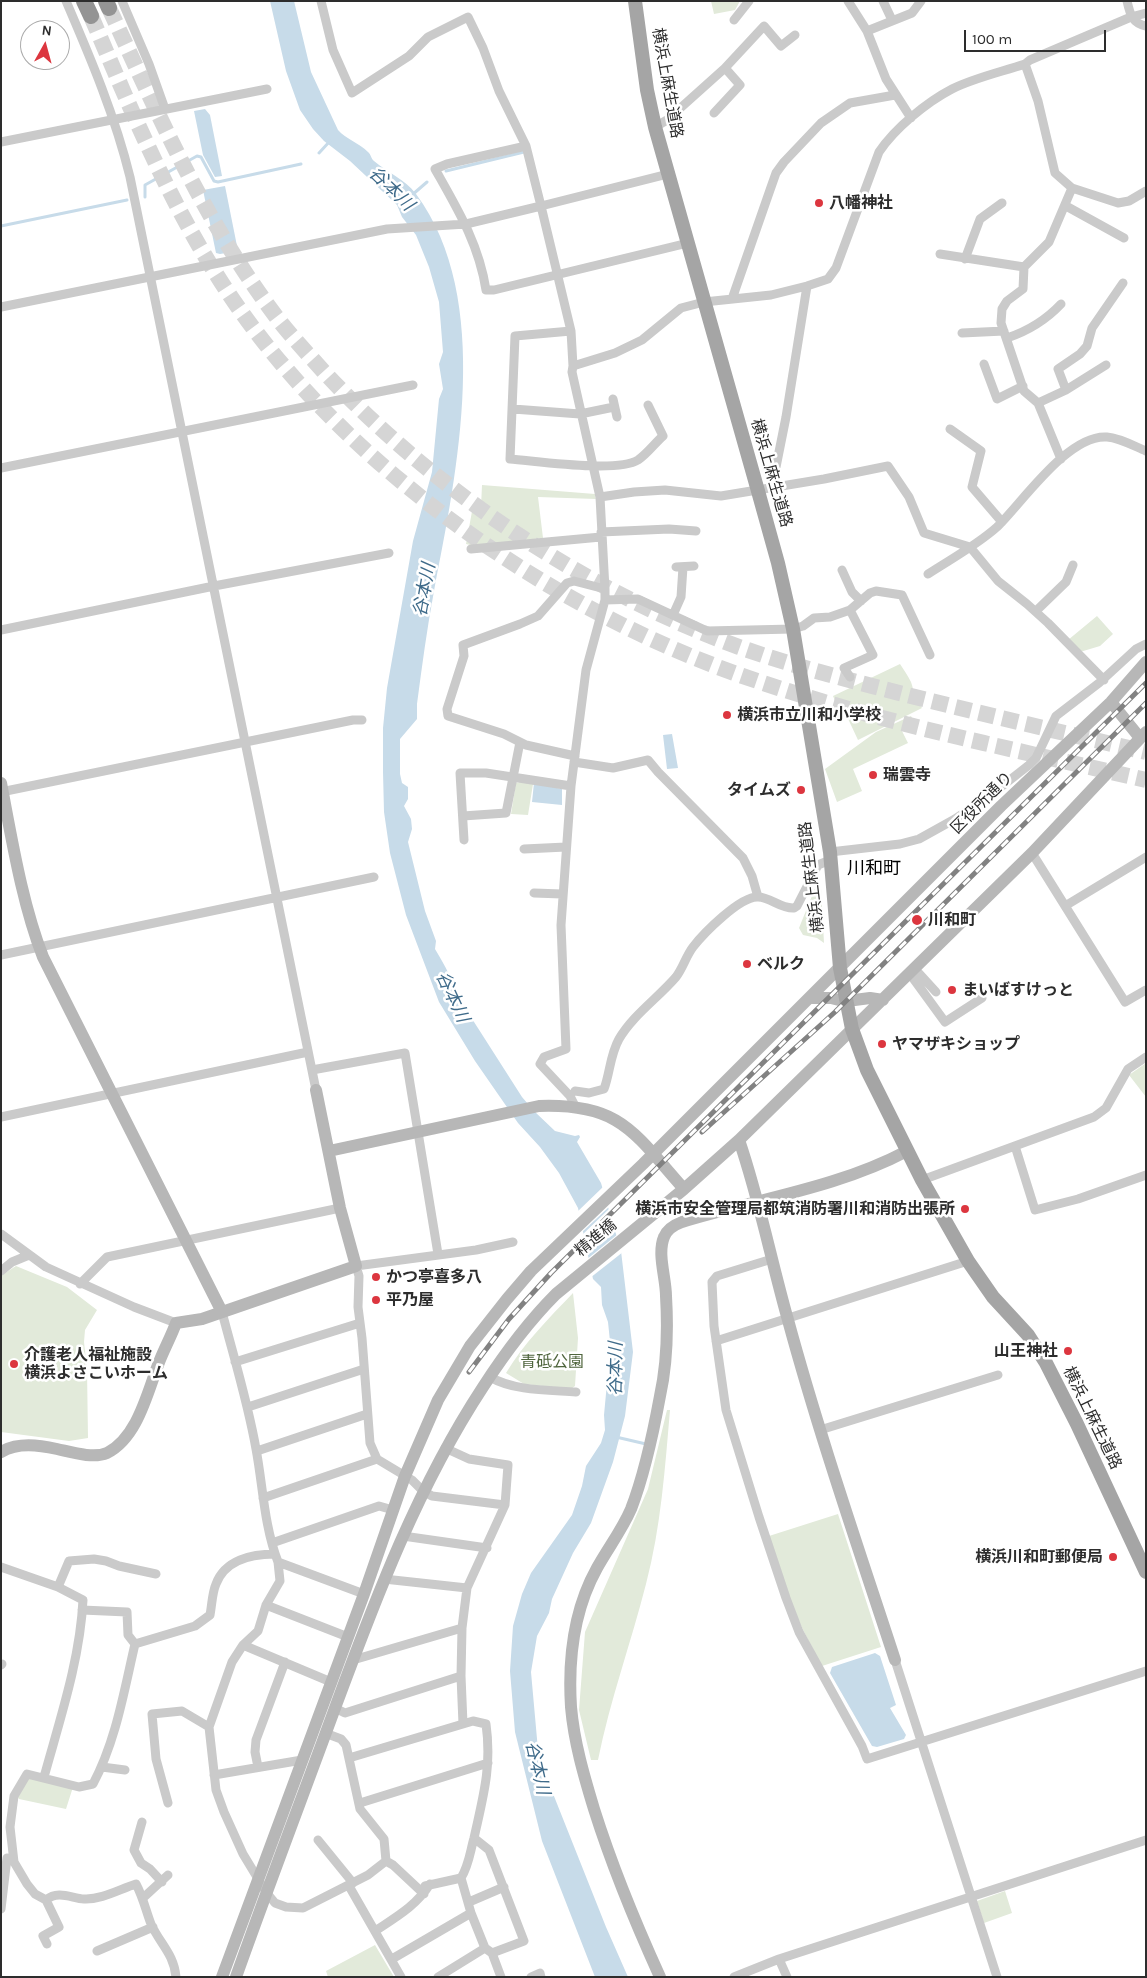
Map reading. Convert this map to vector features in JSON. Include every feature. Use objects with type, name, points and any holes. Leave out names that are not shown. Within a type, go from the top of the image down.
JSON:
[{"type":"main road","name":"横浜上麻生道路","points":[[635,1],[647,90],[655,128],[778,563],[793,629],[830,856],[840,968],[852,1029],[867,1070],[907,1151],[968,1261],[993,1297],[1028,1335],[1046,1363],[1077,1424],[1146,1572]]},
{"type":"street","points":[[66,1],[106,94],[130,177],[152,276],[244,742],[278,897],[340,1208],[359,1276],[358,1307],[370,1443],[377,1459],[405,1476],[432,1496],[442,1499],[505,1506]]},
{"type":"street","points":[[321,1],[333,50],[352,94],[408,56],[428,37],[468,17],[483,48],[499,91],[526,146],[571,331],[572,372],[600,497],[605,589],[605,600],[586,670],[571,786],[561,925],[566,1049],[544,1057],[540,1064],[570,1096],[573,1106]]},
{"type":"street","points":[[734,20],[749,1]]},
{"type":"street","points":[[848,1],[867,31],[879,66],[895,95],[911,118]]},
{"type":"street","points":[[883,1],[892,20]]},
{"type":"street","points":[[867,31],[912,14],[921,1]]},
{"type":"street","points":[[1127,1],[1131,17],[1138,24],[1146,26]]},
{"type":"street","points":[[112,3],[149,64],[165,109]]},
{"type":"street","points":[[573,366],[594,361],[642,340],[681,308],[704,302],[771,295],[828,279],[836,268],[879,152],[887,140],[911,118],[953,88],[1025,64],[1030,60],[1131,17],[1146,13]]},
{"type":"street","points":[[655,128],[667,120],[725,68],[764,26],[781,46],[795,36]]},
{"type":"street","points":[[1025,64],[1038,101],[1055,173],[1072,188],[1118,203],[1128,201],[1146,191]]},
{"type":"street","points":[[714,113],[740,85],[725,68]]},
{"type":"street","points":[[1,142],[267,89]]},
{"type":"street","points":[[732,299],[776,174],[784,162],[821,123],[850,104],[895,95]]},
{"type":"street","points":[[526,146],[447,164],[435,169],[480,261],[486,290],[494,290],[688,243]]},
{"type":"street","points":[[1,307],[387,229],[462,224],[668,174]]},
{"type":"street","points":[[1061,459],[1038,403],[1024,391],[1002,323],[1002,309],[1007,301],[1023,289],[1024,267],[1049,242],[1054,226],[1066,206],[1072,188]]},
{"type":"street","points":[[966,259],[980,219],[1002,202]]},
{"type":"street","points":[[1066,206],[1124,238]]},
{"type":"street","points":[[940,254],[1024,267]]},
{"type":"street","points":[[1066,390],[1058,369],[1080,354],[1087,346],[1092,328],[1123,282]]},
{"type":"street","points":[[772,487],[786,418],[807,286]]},
{"type":"street","points":[[962,333],[1022,333],[1049,316],[1061,304]]},
{"type":"street","points":[[571,331],[515,336],[510,459],[593,466],[614,465],[637,460],[663,436],[648,404]]},
{"type":"street","points":[[984,364],[997,399],[1023,386]]},
{"type":"street","points":[[1038,403],[1066,390],[1106,365]]},
{"type":"street","points":[[1,468],[413,385]]},
{"type":"street","points":[[513,409],[580,414],[613,403],[617,416]]},
{"type":"street","points":[[950,428],[981,451],[972,487],[1002,522]]},
{"type":"street","points":[[928,574],[986,536],[1002,522],[1039,479],[1061,459],[1091,440],[1104,437],[1116,439],[1146,452]]},
{"type":"street","points":[[600,497],[665,490],[721,496],[758,491],[888,466],[909,497],[924,532],[970,547],[998,581],[1036,612],[1104,680]]},
{"type":"street","points":[[471,550],[601,534],[669,529],[696,531]]},
{"type":"street","points":[[1,630],[214,586],[389,553]]},
{"type":"street","points":[[1036,612],[1066,582],[1073,565]]},
{"type":"street","points":[[673,615],[681,597],[680,567],[694,566]]},
{"type":"street","points":[[842,570],[852,592],[861,601]]},
{"type":"street","points":[[605,589],[574,581],[567,584],[538,616],[463,645],[464,656],[447,708],[448,716],[504,734],[520,742],[575,759],[613,768],[648,760],[743,858],[752,876],[758,897]]},
{"type":"street","points":[[605,600],[638,599],[707,630],[793,629],[803,626],[814,618],[830,618],[850,610],[870,593],[876,591],[902,595],[930,655]]},
{"type":"street","points":[[850,610],[873,655],[844,668],[850,677]]},
{"type":"street","points":[[575,1091],[589,1092],[604,1089],[612,1055],[624,1031],[677,976],[693,948],[721,917],[746,900],[758,897],[785,907],[794,908],[797,906],[818,865],[830,856],[919,839],[955,819],[992,794],[1036,758],[1056,716],[1104,680],[1136,649],[1146,644]]},
{"type":"street","name":"区役所通り","points":[[810,998],[1001,806],[1111,702],[1146,662]]},
{"type":"street","points":[[852,1029],[913,972],[1144,738],[1111,702]]},
{"type":"street","points":[[362,720],[353,720],[2,789],[24,892],[39,948],[222,1312],[248,1407],[257,1450],[263,1498],[280,1581],[266,1606],[258,1631],[243,1646],[232,1662],[209,1727],[216,1790],[243,1854],[258,1880],[275,1903],[286,1907],[303,1908],[368,1875],[386,1861]]},
{"type":"street","points":[[463,816],[506,814],[520,742]]},
{"type":"street","points":[[464,840],[460,774],[486,773],[571,786]]},
{"type":"street","points":[[992,794],[1001,806]]},
{"type":"street","points":[[524,849],[566,847]]},
{"type":"street","points":[[1032,853],[1125,1002],[1146,990]]},
{"type":"street","points":[[1065,906],[1146,857]]},
{"type":"street","points":[[1,955],[374,877]]},
{"type":"street","points":[[534,893],[562,894]]},
{"type":"street","points":[[913,972],[936,992]]},
{"type":"street","points":[[913,972],[944,1022],[982,998]]},
{"type":"street","points":[[810,998],[831,998],[847,1001],[870,998],[883,1000]]},
{"type":"street","name":"精進橋","points":[[222,1977],[364,1594],[405,1476],[438,1400],[470,1346],[531,1271],[653,1154],[810,998]]},
{"type":"street","name":"精進橋","points":[[236,1977],[266,1892],[384,1579],[423,1491],[445,1448],[490,1377],[538,1311],[575,1276],[684,1189],[739,1140],[852,1029]]},
{"type":"street","points":[[1,1117],[308,1052]]},
{"type":"street","points":[[312,1070],[405,1053],[438,1254]]},
{"type":"street","points":[[922,1180],[1094,1116],[1106,1108],[1128,1069],[1146,1057]]},
{"type":"street","points":[[329,1151],[539,1106],[573,1106],[591,1109],[614,1118],[633,1131],[684,1189]]},
{"type":"street","points":[[739,1140],[820,1430],[997,1977]]},
{"type":"street","points":[[1014,1146],[1035,1210],[1078,1199],[1146,1174]]},
{"type":"street","points":[[660,1977],[615,1868],[586,1783],[574,1735],[570,1683],[574,1629],[584,1596],[597,1568],[625,1521],[636,1495],[655,1421],[665,1370],[666,1297],[661,1247],[664,1237],[670,1228],[682,1222],[812,1188],[848,1176],[907,1151]]},
{"type":"street","points":[[80,1284],[107,1257],[340,1208]]},
{"type":"street","points":[[1,1234],[46,1267],[80,1284],[176,1323],[202,1319],[356,1266],[476,1250],[513,1242]]},
{"type":"street","points":[[1,1270],[12,1262],[29,1255]]},
{"type":"street","points":[[772,1258],[718,1276],[712,1282],[716,1341],[726,1410],[740,1460],[786,1598],[807,1648],[867,1758],[1146,1671]]},
{"type":"street","points":[[716,1341],[788,1320],[968,1261]]},
{"type":"street","points":[[235,1362],[360,1322]]},
{"type":"street","points":[[1,1452],[7,1449],[34,1444],[84,1454],[105,1454],[119,1444],[127,1435],[147,1399],[158,1364],[176,1323]]},
{"type":"street","points":[[248,1407],[364,1369]]},
{"type":"street","points":[[820,1430],[998,1375]]},
{"type":"street","points":[[490,1377],[498,1382],[514,1386],[576,1392]]},
{"type":"street","points":[[257,1450],[367,1414]]},
{"type":"street","points":[[445,1448],[469,1459],[508,1465],[505,1506],[467,1588],[462,1628],[463,1724]]},
{"type":"street","points":[[263,1498],[377,1459]]},
{"type":"street","points":[[272,1543],[379,1506],[393,1510]]},
{"type":"street","points":[[403,1536],[487,1548]]},
{"type":"street","points":[[135,1644],[195,1626],[210,1615],[219,1578],[229,1567],[246,1557],[276,1558],[364,1594]]},
{"type":"street","points":[[58,1587],[68,1561],[106,1560],[119,1566],[156,1574]]},
{"type":"street","points":[[1,1567],[58,1587],[83,1600],[68,1691],[44,1777]]},
{"type":"street","points":[[384,1579],[467,1588]]},
{"type":"street","points":[[266,1606],[348,1637]]},
{"type":"street","points":[[82,1610],[127,1612],[128,1635],[135,1644]]},
{"type":"street","points":[[353,1660],[462,1628]]},
{"type":"street","points":[[47,1944],[43,1936],[59,1927],[46,1900],[30,1889],[14,1862],[10,1827],[14,1796],[27,1774],[79,1786],[93,1784],[102,1767],[121,1706],[135,1644]]},
{"type":"street","points":[[243,1646],[331,1682]]},
{"type":"street","points":[[258,1767],[255,1752],[256,1740],[285,1662]]},
{"type":"street","points":[[335,1708],[345,1713],[461,1676]]},
{"type":"street","points":[[168,1803],[156,1759],[152,1714],[182,1711],[209,1727]]},
{"type":"street","points":[[349,1758],[473,1721],[486,1724],[489,1747],[488,1763],[468,1867],[461,1878],[430,1884],[421,1891],[405,1912],[375,1930]]},
{"type":"street","points":[[326,1733],[341,1739],[346,1745],[360,1808],[384,1839],[386,1861]]},
{"type":"street","points":[[214,1775],[302,1760]]},
{"type":"street","points":[[360,1803],[488,1763]]},
{"type":"street","points":[[102,1767],[125,1770]]},
{"type":"street","points":[[142,1822],[134,1850],[141,1864],[165,1879],[143,1898]]},
{"type":"street","points":[[438,1977],[489,1950],[524,1941],[489,1850],[474,1838]]},
{"type":"street","points":[[318,1840],[351,1884],[401,1977]]},
{"type":"street","points":[[734,1977],[779,1959],[1146,1840]]},
{"type":"street","points":[[1,1909],[7,1858]]},
{"type":"street","points":[[386,1861],[393,1865],[421,1891]]},
{"type":"street","points":[[461,1878],[471,1913],[501,1977]]},
{"type":"street","points":[[46,1900],[50,1897],[64,1895],[84,1899],[96,1898],[136,1884],[153,1927],[175,1963],[176,1977]]},
{"type":"street","points":[[469,1902],[504,1887]]},
{"type":"street","points":[[392,1960],[471,1913]]},
{"type":"street","points":[[97,1951],[153,1927]]},
{"type":"street","points":[[779,1959],[787,1977]]},
{"type":"street","points":[[531,1977],[540,1973],[541,1977]]},
{"type":"green space","points":[[711,1],[740,1],[735,10],[714,14]]},
{"type":"green space","points":[[482,485],[595,494],[596,499],[538,497],[543,538],[474,546],[466,544],[473,506],[481,507]]},
{"type":"green space","points":[[1097,616],[1113,634],[1100,646],[1080,652],[1068,640]]},
{"type":"green space","points":[[900,664],[911,682],[916,699],[922,708],[858,740],[843,708],[835,709],[834,705],[836,703],[833,696]]},
{"type":"green space","points":[[911,716],[915,724],[902,731],[908,743],[853,769],[862,791],[837,802],[825,769],[876,732]]},
{"type":"green space","points":[[516,783],[533,784],[528,815],[511,814]]},
{"type":"green space","points":[[816,886],[821,888],[824,943],[817,938],[803,935],[799,928]]},
{"type":"green space","points":[[1146,1063],[1146,1097],[1129,1075]]},
{"type":"green space","points":[[16,1266],[67,1287],[97,1310],[85,1330],[84,1342],[87,1369],[88,1438],[69,1441],[1,1432],[1,1281],[2,1275]]},
{"type":"green space","name":"青砥公園","points":[[573,1293],[578,1338],[575,1386],[571,1389],[524,1384],[506,1373],[529,1341]]},
{"type":"green space","points":[[667,1410],[670,1410],[664,1476],[651,1563],[608,1715],[598,1760],[591,1760],[579,1710],[585,1632],[648,1489]]},
{"type":"green space","points":[[838,1514],[881,1647],[822,1666],[792,1605],[769,1536]]},
{"type":"green space","points":[[28,1778],[73,1787],[66,1809],[19,1799],[17,1796]]},
{"type":"green space","points":[[1005,1891],[1012,1913],[984,1923],[977,1901]]},
{"type":"green space","points":[[375,1945],[394,1977],[328,1977],[326,1971]]},
{"type":"water","name":"谷本川","points":[[270,1],[294,1],[311,72],[338,130],[369,153],[374,161],[407,184],[416,194],[440,236],[455,284],[462,334],[463,387],[459,441],[452,494],[431,605],[417,704],[417,719],[400,739],[400,774],[402,783],[408,787],[408,799],[404,806],[411,819],[412,829],[408,842],[425,911],[436,941],[435,949],[449,974],[460,1000],[522,1097],[555,1131],[575,1136],[579,1135],[580,1137],[577,1142],[601,1183],[621,1251],[633,1352],[625,1416],[613,1462],[591,1523],[573,1553],[552,1599],[549,1613],[537,1636],[531,1672],[538,1750],[542,1757],[544,1771],[628,1977],[595,1977],[542,1841],[515,1732],[510,1671],[513,1626],[522,1594],[531,1573],[572,1515],[582,1486],[586,1466],[601,1443],[605,1430],[604,1415],[607,1383],[611,1373],[611,1351],[608,1322],[602,1305],[601,1287],[593,1279],[578,1208],[559,1173],[540,1147],[518,1123],[475,1061],[439,1002],[406,915],[390,853],[384,812],[383,728],[387,688],[413,541],[432,472],[439,399],[443,389],[439,364],[443,352],[439,302],[429,267],[416,235],[402,217],[397,205],[350,161],[324,141],[300,110],[286,71]]},
{"type":"water","points":[[205,109],[210,115],[222,176],[215,177],[203,155],[194,111]]},
{"type":"water","points":[[225,186],[238,251],[220,254],[216,253],[203,190]]},
{"type":"water","points":[[672,734],[678,768],[667,769],[663,735]]},
{"type":"water","points":[[534,783],[562,789],[562,805],[532,802]]},
{"type":"water","points":[[875,1653],[880,1656],[896,1705],[890,1708],[906,1735],[904,1739],[877,1747],[872,1746],[830,1673],[832,1667]]},
{"type":"pier","points":[[604,1186],[610,1206],[581,1233],[576,1213]]},
{"type":"pier","points":[[610,1208],[615,1223],[585,1253],[581,1236]]},
{"type":"pier","points":[[618,1234],[623,1252],[590,1278],[586,1260]]},
{"type":"waterway","points":[[319,153],[330,141]]},
{"type":"waterway","points":[[446,171],[524,152]]},
{"type":"waterway","points":[[145,197],[145,185],[197,156],[201,157],[214,181],[218,182],[301,164]]},
{"type":"waterway","name":"谷本川","points":[[412,195],[427,182]]},
{"type":"waterway","points":[[1,226],[127,200]]},
{"type":"waterway","points":[[616,1437],[646,1444]]},
{"type":"tunnel","points":[[109,8],[163,125],[203,202],[247,276],[272,311],[325,373],[369,417],[415,458],[516,534],[570,567],[625,597],[682,624],[739,647],[790,664],[876,687],[1146,752]]},
{"type":"tunnel","points":[[91,16],[165,182],[218,277],[264,343],[319,405],[379,463],[446,516],[516,565],[589,608],[663,644],[737,674],[787,691],[889,720],[1146,780]]},
{"type":"railway","points":[[469,1372],[509,1319],[551,1273],[1146,683]]},
{"type":"railway","points":[[702,1132],[835,1012],[1146,703]]},
{"type":"place","name":"八幡神社","points":[[819,203]]},
{"type":"place","name":"横浜市立川和小学校","points":[[727,715]]},
{"type":"place","name":"瑞雲寺","points":[[873,775]]},
{"type":"place","name":"タイムズ","points":[[801,790]]},
{"type":"place","name":"川和町","points":[[917,920]]},
{"type":"place","name":"ベルク","points":[[747,964]]},
{"type":"place","name":"まいばすけっと","points":[[952,990]]},
{"type":"place","name":"ヤマザキショップ","points":[[882,1044]]},
{"type":"place","name":"横浜市安全管理局都筑消防署川和消防出張所","points":[[965,1209]]},
{"type":"place","name":"かつ亭喜多八","points":[[376,1277]]},
{"type":"place","name":"平乃屋","points":[[376,1300]]},
{"type":"place","name":"山王神社","points":[[1068,1351]]},
{"type":"place","name":"介護老人福祉施設 横浜よさこいホーム","points":[[14,1364]]},
{"type":"place","name":"横浜川和町郵便局","points":[[1113,1557]]},
{"type":"district","name":"川和町","points":[[874,869]]}]
